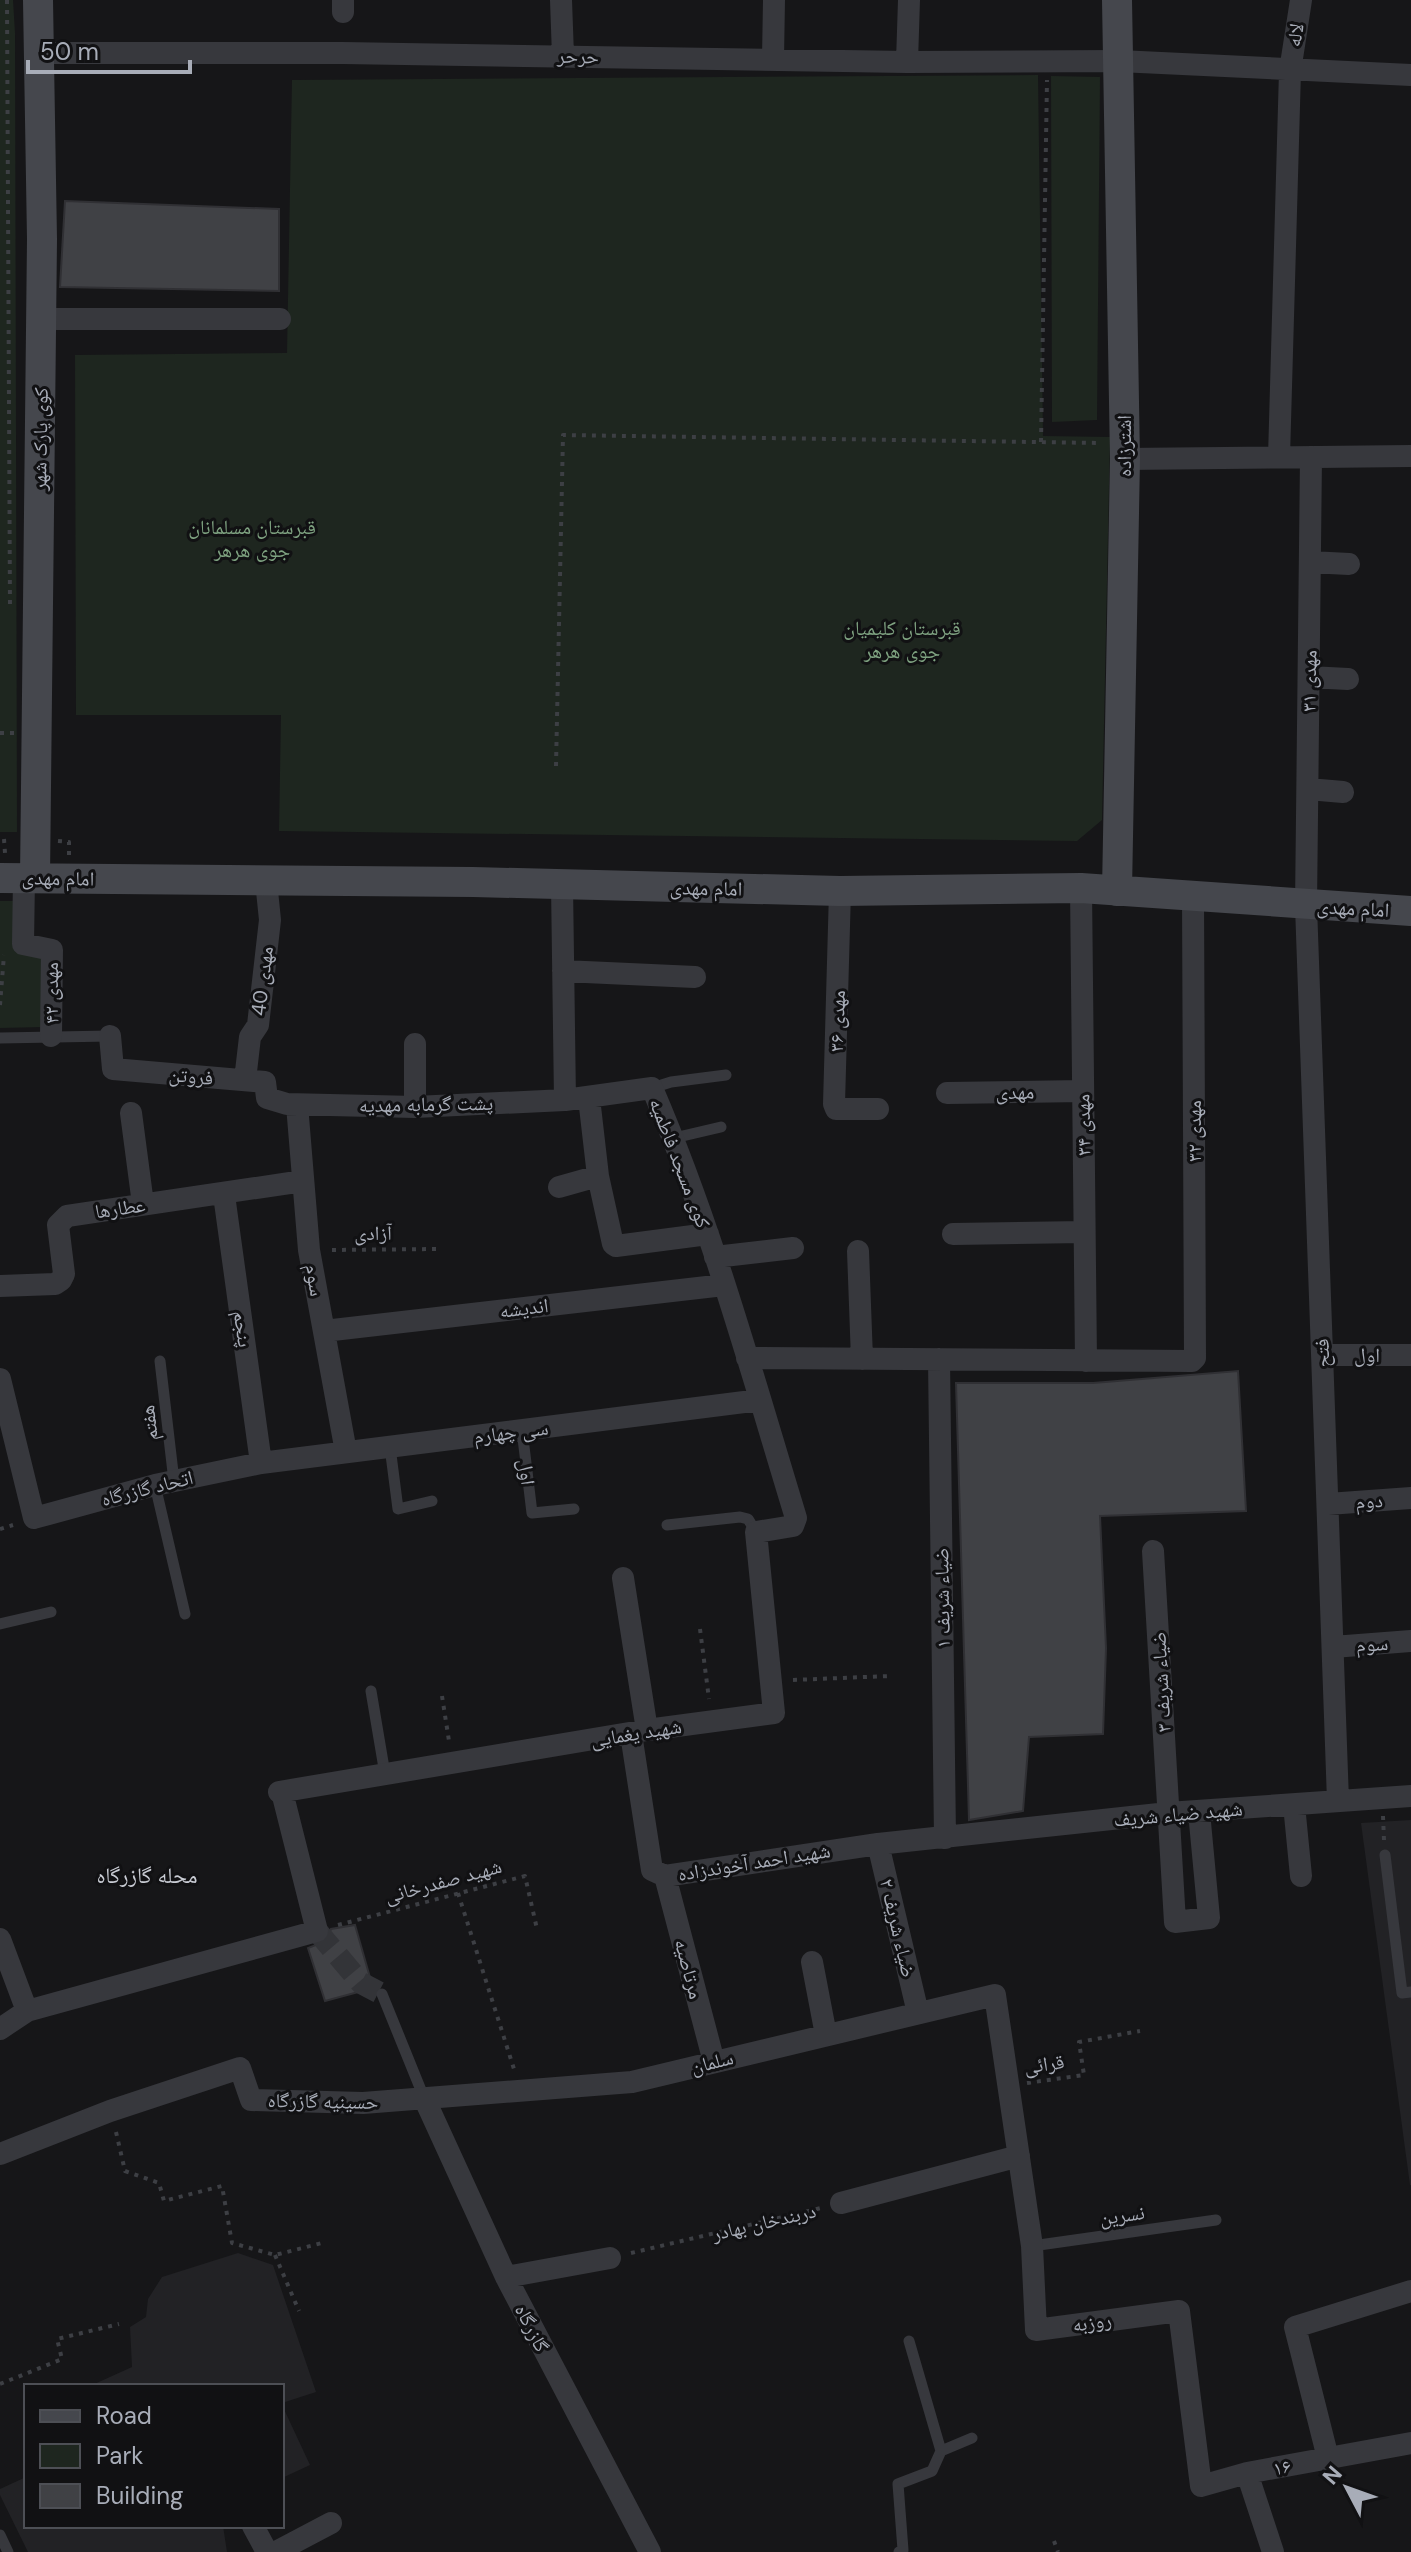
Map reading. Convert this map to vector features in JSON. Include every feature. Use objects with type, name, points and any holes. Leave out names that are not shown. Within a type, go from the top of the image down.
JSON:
[{"type":"street","name":"کوی پارک شهر","points":[[20,878],[41,319],[38,0]]},
{"type":"street","points":[[561,0],[563,56]]},
{"type":"street","points":[[773,58],[774,0]]},
{"type":"street","points":[[907,62],[909,0]]},
{"type":"street","name":"اشترزاده","points":[[1117,0],[1125,451],[1117,891]]},
{"type":"street","name":"لاله","points":[[1279,457],[1290,71],[1301,0]]},
{"type":"street","name":"حرحر","points":[[38,53],[343,53],[907,62],[1119,61],[1411,75]]},
{"type":"street","points":[[41,319],[280,319]]},
{"type":"street","points":[[1125,451],[1279,457],[1411,456]]},
{"type":"street","name":"مهدی ۳۱","points":[[1306,906],[1311,457]]},
{"type":"street","points":[[1310,562],[1349,564]]},
{"type":"street","points":[[1309,677],[1348,679]]},
{"type":"street","points":[[1308,789],[1343,792]]},
{"type":"street","name":"امام مهدی","points":[[20,878],[840,891],[1081,888],[1411,911]]},
{"type":"street","name":"مهدی ۴۲","points":[[20,878],[23,944],[52,950],[51,1036]]},
{"type":"street","name":"مهدی 40","points":[[245,1080],[250,1037],[258,1025],[270,920],[266,881]]},
{"type":"street","points":[[562,885],[565,1100]]},
{"type":"street","name":"مهدی ۳۴","points":[[1081,888],[1086,1361]]},
{"type":"street","name":"مهدی ۳۶","points":[[840,891],[834,1104],[836,1109],[878,1109]]},
{"type":"street","name":"مهدی ۳۲","points":[[1086,1361],[1189,1363],[1195,1358],[1193,897]]},
{"type":"street","name":"فتح","points":[[1306,906],[1338,1801]]},
{"type":"street","points":[[563,971],[695,977]]},
{"type":"street","name":"فروتن","points":[[110,1036],[113,1069],[245,1080]]},
{"type":"street","points":[[415,1044],[415,1107]]},
{"type":"street","points":[[245,1080],[265,1082],[267,1098],[292,1105]]},
{"type":"street","name":"کوی مسجد فاطمیه","points":[[565,1100],[652,1088],[674,1138],[708,1234],[796,1518],[793,1526],[756,1532]]},
{"type":"street","name":"مهدی","points":[[947,1093],[1083,1091]]},
{"type":"street","points":[[589,1098],[598,1176],[611,1240],[616,1246],[708,1234]]},
{"type":"street","name":"پشت گرمابه مهدیه","points":[[292,1105],[415,1107],[565,1100]]},
{"type":"street","name":"سوم","points":[[292,1105],[309,1250],[346,1452]]},
{"type":"street","points":[[131,1113],[143,1204]]},
{"type":"street","points":[[559,1187],[598,1176]]},
{"type":"street","name":"عطارها","points":[[0,1286],[55,1284],[61,1280],[64,1274],[58,1225],[67,1216],[303,1181]]},
{"type":"street","name":"پنجم","points":[[224,1195],[261,1463]]},
{"type":"street","points":[[953,1234],[1084,1232]]},
{"type":"street","points":[[715,1257],[793,1248]]},
{"type":"street","points":[[858,1251],[862,1359]]},
{"type":"street","name":"اندیشه","points":[[324,1331],[724,1285]]},
{"type":"street","name":"اول","points":[[1323,1355],[1411,1355]]},
{"type":"street","points":[[747,1358],[1086,1361]]},
{"type":"street","name":"ضیاء شریف ۱","points":[[939,1359],[945,1838]]},
{"type":"street","name":"اتحاد گازرگاه","points":[[0,1379],[34,1518],[164,1483],[261,1463]]},
{"type":"street","name":"سی چهارم","points":[[261,1463],[760,1400]]},
{"type":"street","name":"دوم","points":[[1328,1504],[1411,1498]]},
{"type":"street","name":"شهید یغمایی","points":[[317,1931],[280,1792],[639,1732],[774,1713],[756,1532]]},
{"type":"street","name":"ضیاء شریف ۳","points":[[1153,1551],[1175,1922],[1209,1918],[1199,1812]]},
{"type":"street","points":[[623,1578],[639,1732]]},
{"type":"street","name":"سوم","points":[[1333,1647],[1411,1641]]},
{"type":"street","name":"شهید احمد آخوندزاده","points":[[639,1732],[652,1870],[665,1876],[878,1844],[945,1838]]},
{"type":"street","name":"شهید ضیاء شریف","points":[[945,1838],[1168,1813],[1411,1796]]},
{"type":"street","points":[[1294,1805],[1301,1876]]},
{"type":"street","name":"ضیاء شریف ۲","points":[[878,1844],[918,2013]]},
{"type":"street","name":"مرتاصیه","points":[[665,1876],[714,2062]]},
{"type":"street","points":[[0,2029],[27,2011],[317,1931]]},
{"type":"street","points":[[0,1939],[27,2011]]},
{"type":"street","points":[[812,1962],[826,2035]]},
{"type":"street","name":"سلمان","points":[[425,2100],[632,2082],[995,1995]]},
{"type":"street","name":"روزبه","points":[[995,1995],[1032,2246],[1036,2330],[1179,2311],[1201,2486],[1247,2473]]},
{"type":"street","name":"حسینیه گازرگاه","points":[[0,2154],[110,2111],[240,2068],[251,2100],[363,2103],[425,2100]]},
{"type":"street","name":"گازرگاه","points":[[425,2100],[506,2277],[650,2552]]},
{"type":"street","name":"دربندخان بهادر","points":[[841,2203],[1019,2156]]},
{"type":"street","points":[[506,2277],[610,2258]]},
{"type":"street","points":[[1328,2458],[1295,2327],[1411,2291]]},
{"type":"street","name":"۱۶","points":[[1247,2473],[1411,2443]]},
{"type":"street","points":[[1247,2473],[1273,2552]]},
{"type":"street","points":[[276,2552],[331,2523]]},
{"type":"street","points":[[254,2528],[267,2552]]},
{"type":"lane","points":[[0,1038],[110,1036]]},
{"type":"lane","points":[[652,1088],[671,1082],[726,1075]]},
{"type":"lane","points":[[674,1138],[721,1127]]},
{"type":"lane","name":"هفتم","points":[[160,1361],[164,1483]]},
{"type":"lane","name":"اول","points":[[522,1430],[532,1513],[574,1509]]},
{"type":"lane","points":[[390,1447],[398,1509],[432,1501]]},
{"type":"lane","points":[[164,1483],[185,1614]]},
{"type":"lane","points":[[667,1525],[740,1517],[748,1519],[756,1532]]},
{"type":"lane","points":[[0,1624],[51,1612]]},
{"type":"lane","points":[[371,1691],[385,1774]]},
{"type":"lane","points":[[1385,1855],[1402,1993],[1411,1992]]},
{"type":"lane","points":[[382,1994],[425,2100]]},
{"type":"lane","name":"نسرین","points":[[1032,2246],[1216,2220]]},
{"type":"lane","points":[[899,2552],[903,2550],[898,2484],[932,2471],[941,2451],[909,2341]]},
{"type":"lane","points":[[941,2451],[972,2438]]},
{"type":"lane","points":[[0,2535],[8,2552]]},
{"type":"path","points":[[7,0],[10,612]]},
{"type":"path","points":[[0,32],[8,32]]},
{"type":"path","points":[[1041,442],[1047,62]]},
{"type":"path","points":[[556,766],[563,435],[1041,442],[1125,451]]},
{"type":"path","points":[[0,1005],[5,949],[23,944]]},
{"type":"path","name":"آزادی","points":[[309,1250],[436,1249]]},
{"type":"path","points":[[700,1629],[712,1721]]},
{"type":"path","points":[[771,1681],[890,1676]]},
{"type":"path","points":[[442,1696],[452,1763]]},
{"type":"path","points":[[1382,1798],[1385,1855]]},
{"type":"path","name":"شهید صفدرخانی","points":[[317,1931],[525,1876],[537,1929]]},
{"type":"path","points":[[458,1893],[521,2091]]},
{"type":"path","name":"قرائی","points":[[1009,2086],[1084,2075],[1079,2042],[1140,2031]]},
{"type":"path","points":[[110,2111],[125,2171],[159,2183],[164,2201],[222,2186],[232,2243],[275,2255],[326,2242]]},
{"type":"path","name":"دربندخان بهادر","points":[[610,2258],[841,2203]]},
{"type":"path","points":[[275,2255],[299,2311]]},
{"type":"path","points":[[0,2384],[62,2359],[57,2339],[119,2324]]},
{"type":"path","points":[[1054,2541],[1058,2552]]},
{"type":"shaded area","points":[[1411,1820],[1411,2185],[1410,2185],[1361,1823]]},
{"type":"shaded area","points":[[238,2253],[273,2265],[316,2392],[284,2402],[284,2384],[94,2384],[132,2367],[130,2327],[146,2317],[148,2299],[162,2277]]},
{"type":"shaded area","points":[[284,2409],[310,2465],[284,2477]]},
{"type":"shaded area","points":[[24,2478],[24,2528],[223,2528],[227,2552],[28,2552],[0,2495],[0,2489]]},
{"type":"green space","points":[[0,0],[13,0],[15,33],[17,832],[0,832]]},
{"type":"green space","name":"قبرستان مسلمانان جوی هرهر","points":[[1038,75],[1043,436],[1110,437],[1102,820],[1077,841],[279,831],[281,715],[76,715],[75,355],[287,353],[292,80]]},
{"type":"green space","points":[[1051,76],[1100,77],[1097,420],[1052,422]]},
{"type":"green space","points":[[0,901],[13,901],[15,948],[47,954],[43,1027],[0,1028]]},
{"type":"building","points":[[65,201],[279,209],[279,291],[60,287]]},
{"type":"building","points":[[1238,1371],[1246,1511],[1100,1516],[1106,1648],[1103,1734],[1029,1737],[1023,1811],[969,1820],[956,1383],[1093,1383]]},
{"type":"building","points":[[355,1925],[373,1988],[325,2001],[308,1948],[326,1941],[331,1929]]},
{"type":"tunnel","points":[[317,1931],[361,1983],[382,1994]]},
{"type":"district","name":"محله گازرگاه","points":[[147,1875]]},
{"type":"park label","name":"قبرستان کلیمیان جوی هرهر","points":[[902,640]]}]
